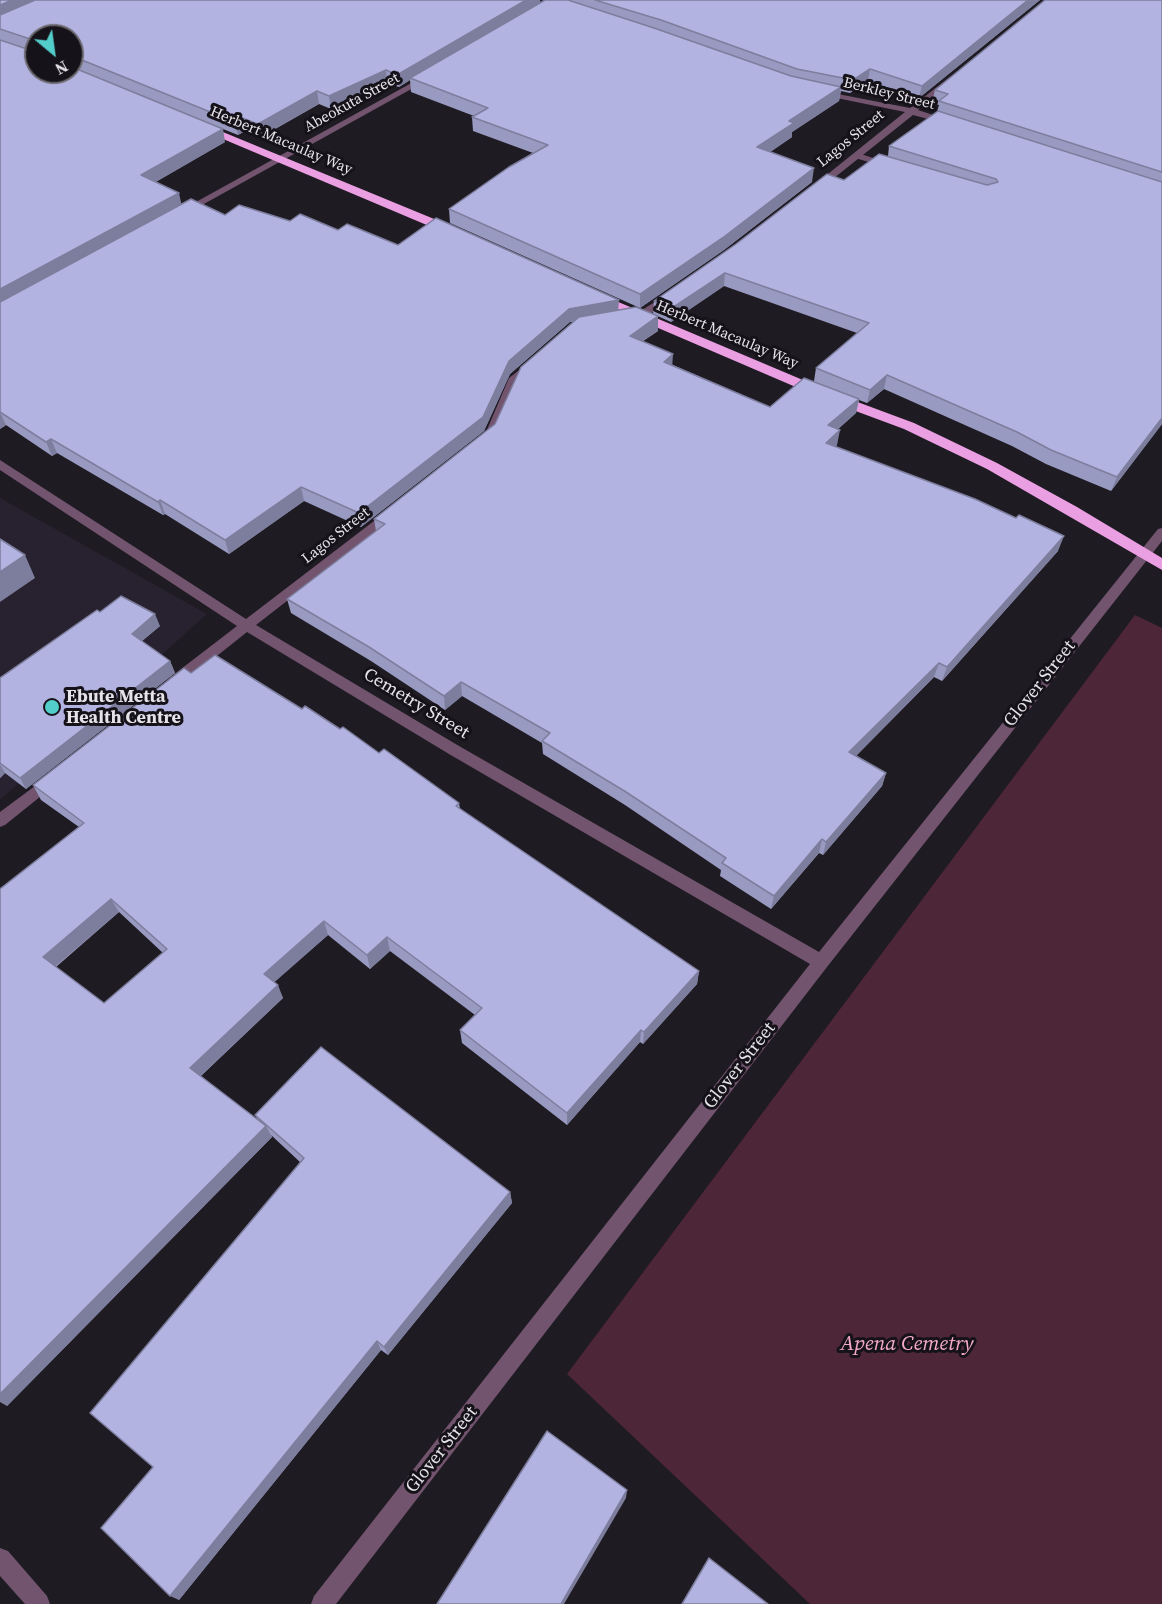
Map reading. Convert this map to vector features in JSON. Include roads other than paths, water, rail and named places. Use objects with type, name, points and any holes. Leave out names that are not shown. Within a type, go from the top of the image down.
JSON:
[{"type":"highway","name":"Herbert Macaulay Way","points":[[194,123],[466,237]]},
{"type":"highway","name":"Herbert Macaulay Way","points":[[586,292],[831,397],[909,426],[1002,471],[1162,565]]},
{"type":"street","name":"Lagos Street","points":[[812,191],[959,72]]},
{"type":"street","name":"Abeokuta Street","points":[[174,217],[435,74]]},
{"type":"street","name":"Berkley Street","points":[[814,90],[911,111],[957,126]]},
{"type":"street","points":[[858,156],[901,169]]},
{"type":"street","points":[[619,320],[640,316],[676,291]]},
{"type":"street","points":[[472,448],[491,434],[515,378],[541,356]]},
{"type":"street","name":"Cemetry Street","points":[[0,464],[247,626],[454,750],[821,962]]},
{"type":"street","name":"Lagos Street","points":[[165,690],[399,507]]},
{"type":"street","name":"Glover Street","points":[[322,1604],[821,962],[1162,532]]},
{"type":"street","points":[[0,820],[64,769]]},
{"type":"street","points":[[0,1559],[39,1604]]},
{"type":"place","name":"Ebute Metta Health Centre","points":[[52,707]]},
{"type":"park label","name":"Apena Cemetry","points":[[907,1345]]}]
